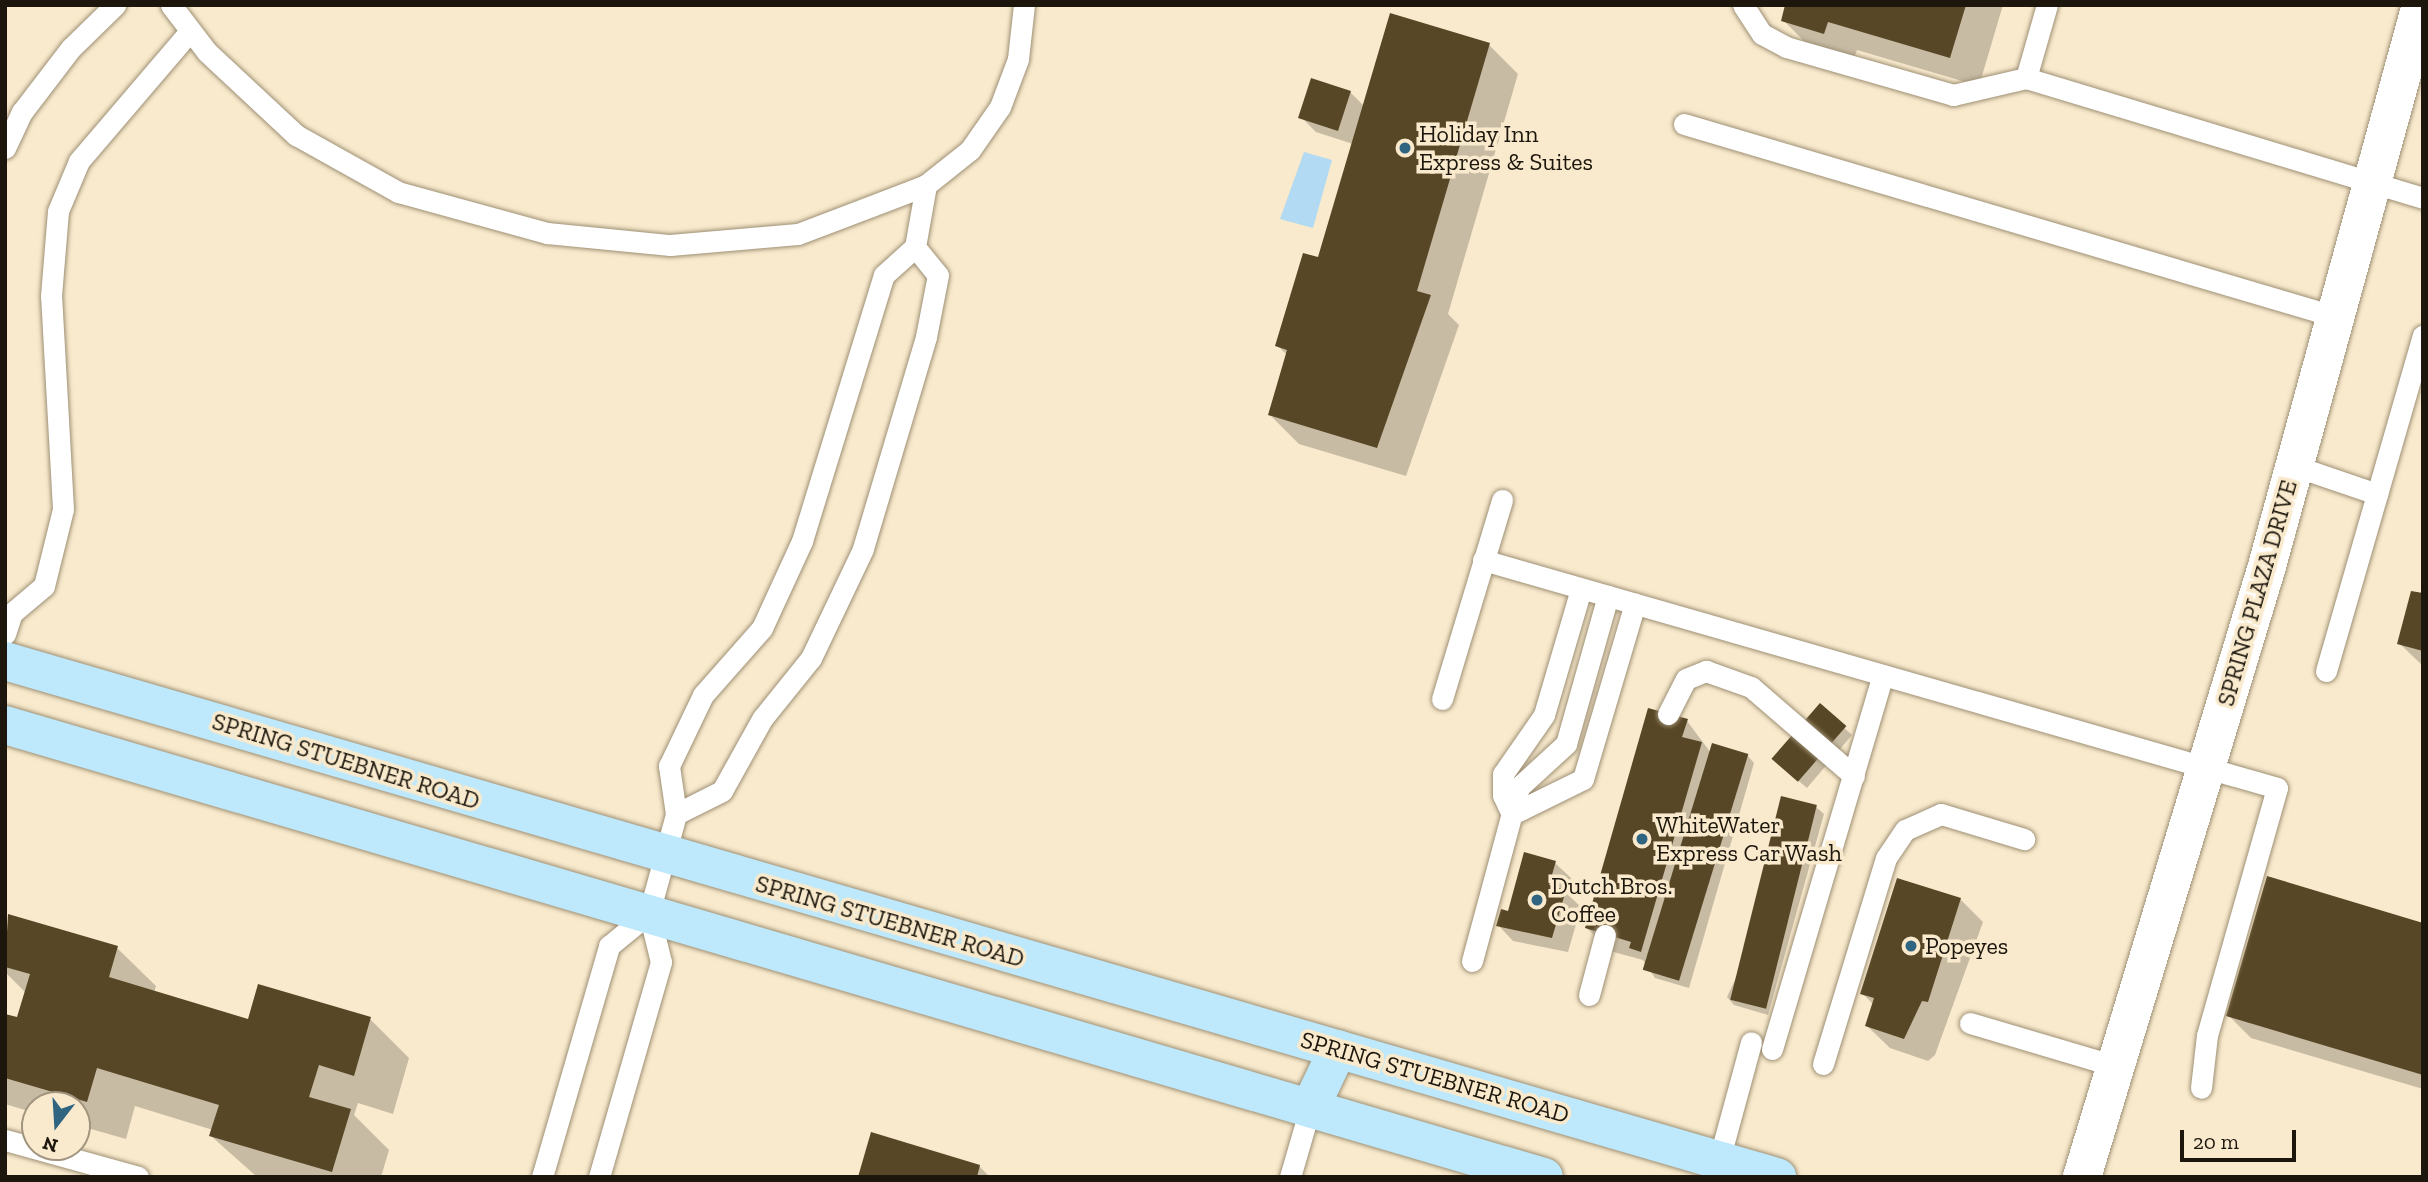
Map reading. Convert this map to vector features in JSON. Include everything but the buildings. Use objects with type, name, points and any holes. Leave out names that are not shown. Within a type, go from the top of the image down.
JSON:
[{"type":"main road","name":"SPRING STUEBNER ROAD","points":[[5,661],[661,855],[1777,1177]]},
{"type":"main road","points":[[5,725],[1544,1177]]},
{"type":"main road","points":[[1310,1108],[1338,1049]]},
{"type":"street","name":"SPRING PLAZA DRIVE","points":[[2082,1177],[2295,466],[2421,5]]},
{"type":"lane","points":[[5,148],[22,112],[71,48],[115,5]]},
{"type":"lane","points":[[172,5],[190,31],[296,135],[398,192],[547,233],[670,245],[798,234],[926,185],[970,150],[1000,107],[1018,58],[1024,5]]},
{"type":"lane","points":[[1744,5],[1762,34],[1786,47],[1953,95],[2026,78],[2423,198]]},
{"type":"lane","points":[[2026,78],[2047,5]]},
{"type":"lane","points":[[5,634],[9,608],[44,586],[63,509],[51,296],[58,211],[79,160],[190,31]]},
{"type":"lane","points":[[1684,124],[2337,317]]},
{"type":"lane","points":[[599,1177],[661,962],[649,913],[661,855],[676,814],[669,766],[703,695],[762,628],[802,541],[884,275],[915,247],[926,185]]},
{"type":"lane","points":[[676,814],[722,791],[762,719],[811,658],[863,549],[926,337],[937,275],[915,247]]},
{"type":"lane","points":[[2326,671],[2423,336]]},
{"type":"lane","points":[[2295,466],[2377,494]]},
{"type":"lane","points":[[1442,699],[1502,500]]},
{"type":"lane","points":[[1483,561],[2277,788],[2207,1035],[2201,1088]]},
{"type":"lane","points":[[1512,814],[1503,795],[1503,775],[1544,715],[1581,589]]},
{"type":"lane","points":[[1472,961],[1519,787],[1566,744],[1608,596]]},
{"type":"lane","points":[[1512,814],[1583,779],[1635,604]]},
{"type":"lane","points":[[1668,714],[1686,679],[1706,671],[1751,687],[1854,776]]},
{"type":"lane","points":[[1772,1049],[1883,675]]},
{"type":"lane","points":[[1823,1064],[1886,858],[1905,830],[1941,814],[2024,839]]},
{"type":"lane","points":[[542,1177],[609,947],[649,913]]},
{"type":"lane","points":[[1589,995],[1605,934]]},
{"type":"lane","points":[[1970,1023],[2115,1066]]},
{"type":"lane","points":[[1719,1160],[1751,1042]]},
{"type":"lane","points":[[1290,1177],[1310,1108]]},
{"type":"lane","points":[[5,1140],[138,1177]]},
{"type":"water","points":[[1304,152],[1332,160],[1313,228],[1280,219]]},
{"type":"place","name":"Holiday Inn Express & Suites","points":[[1405,148]]},
{"type":"place","name":"WhiteWater Express Car Wash","points":[[1642,839]]},
{"type":"place","name":"Dutch Bros. Coffee","points":[[1537,900]]},
{"type":"place","name":"Popeyes","points":[[1911,946]]}]
